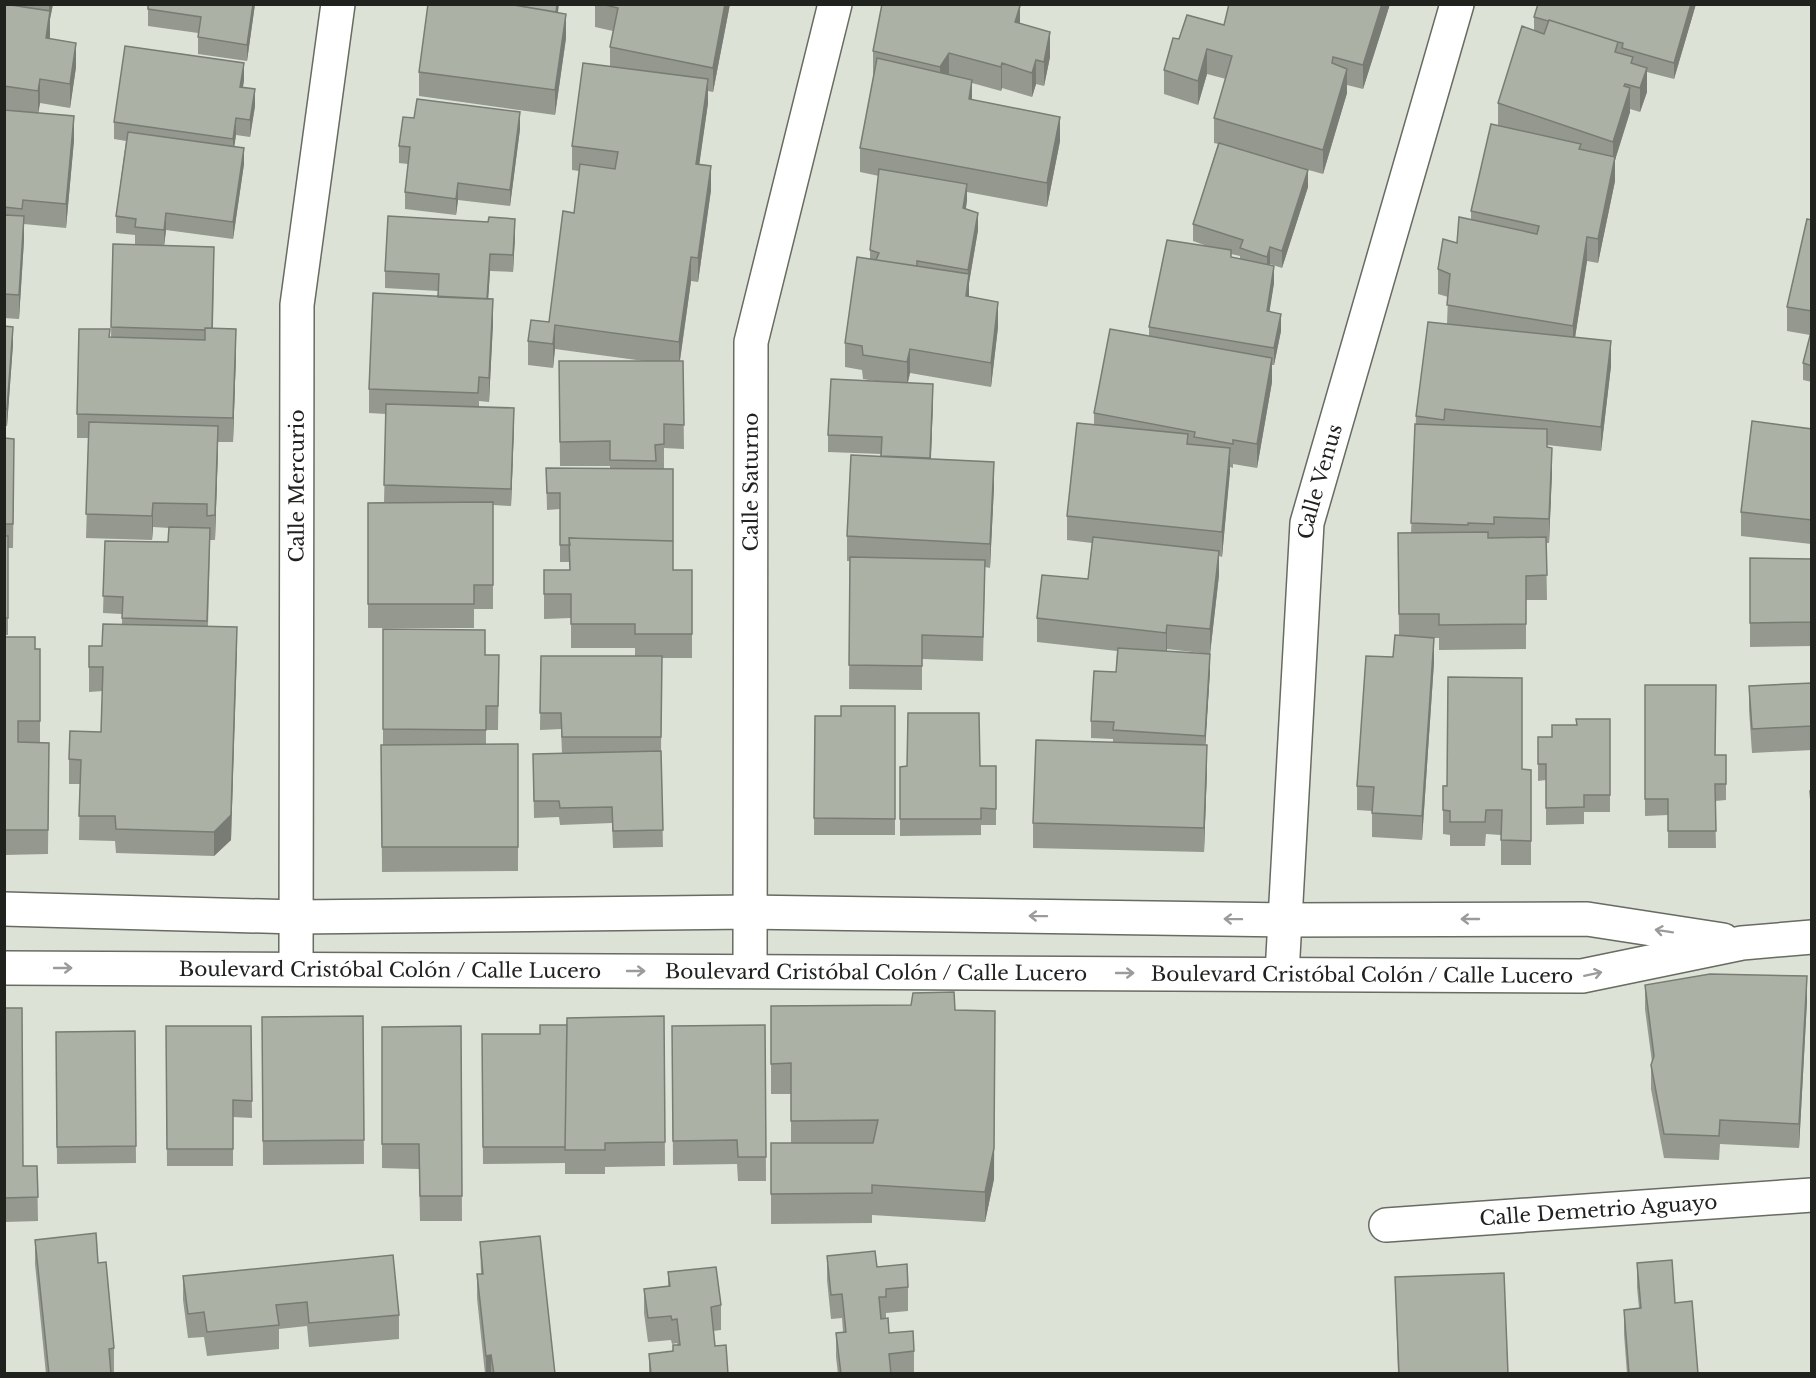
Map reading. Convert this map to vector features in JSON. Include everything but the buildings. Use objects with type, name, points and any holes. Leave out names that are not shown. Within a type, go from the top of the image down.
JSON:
[{"type":"street","name":"Calle Mercurio","points":[[296,969],[297,305],[338,4]]},
{"type":"street","name":"Calle Saturno","points":[[750,971],[751,342],[835,4]]},
{"type":"street","name":"Calle Venus","points":[[1282,974],[1283,920],[1306,523],[1457,4]]},
{"type":"street","name":"Boulevard Cristóbal Colón / Calle Lucero","points":[[4,909],[296,917],[750,912],[1283,920],[1587,919],[1742,943]]},
{"type":"street","name":"Boulevard Cristóbal Colón / Calle Lucero","points":[[4,968],[1582,976],[1742,943],[1812,937]]},
{"type":"street","name":"Calle Demetrio Aguayo","points":[[1386,1225],[1812,1195]]}]
